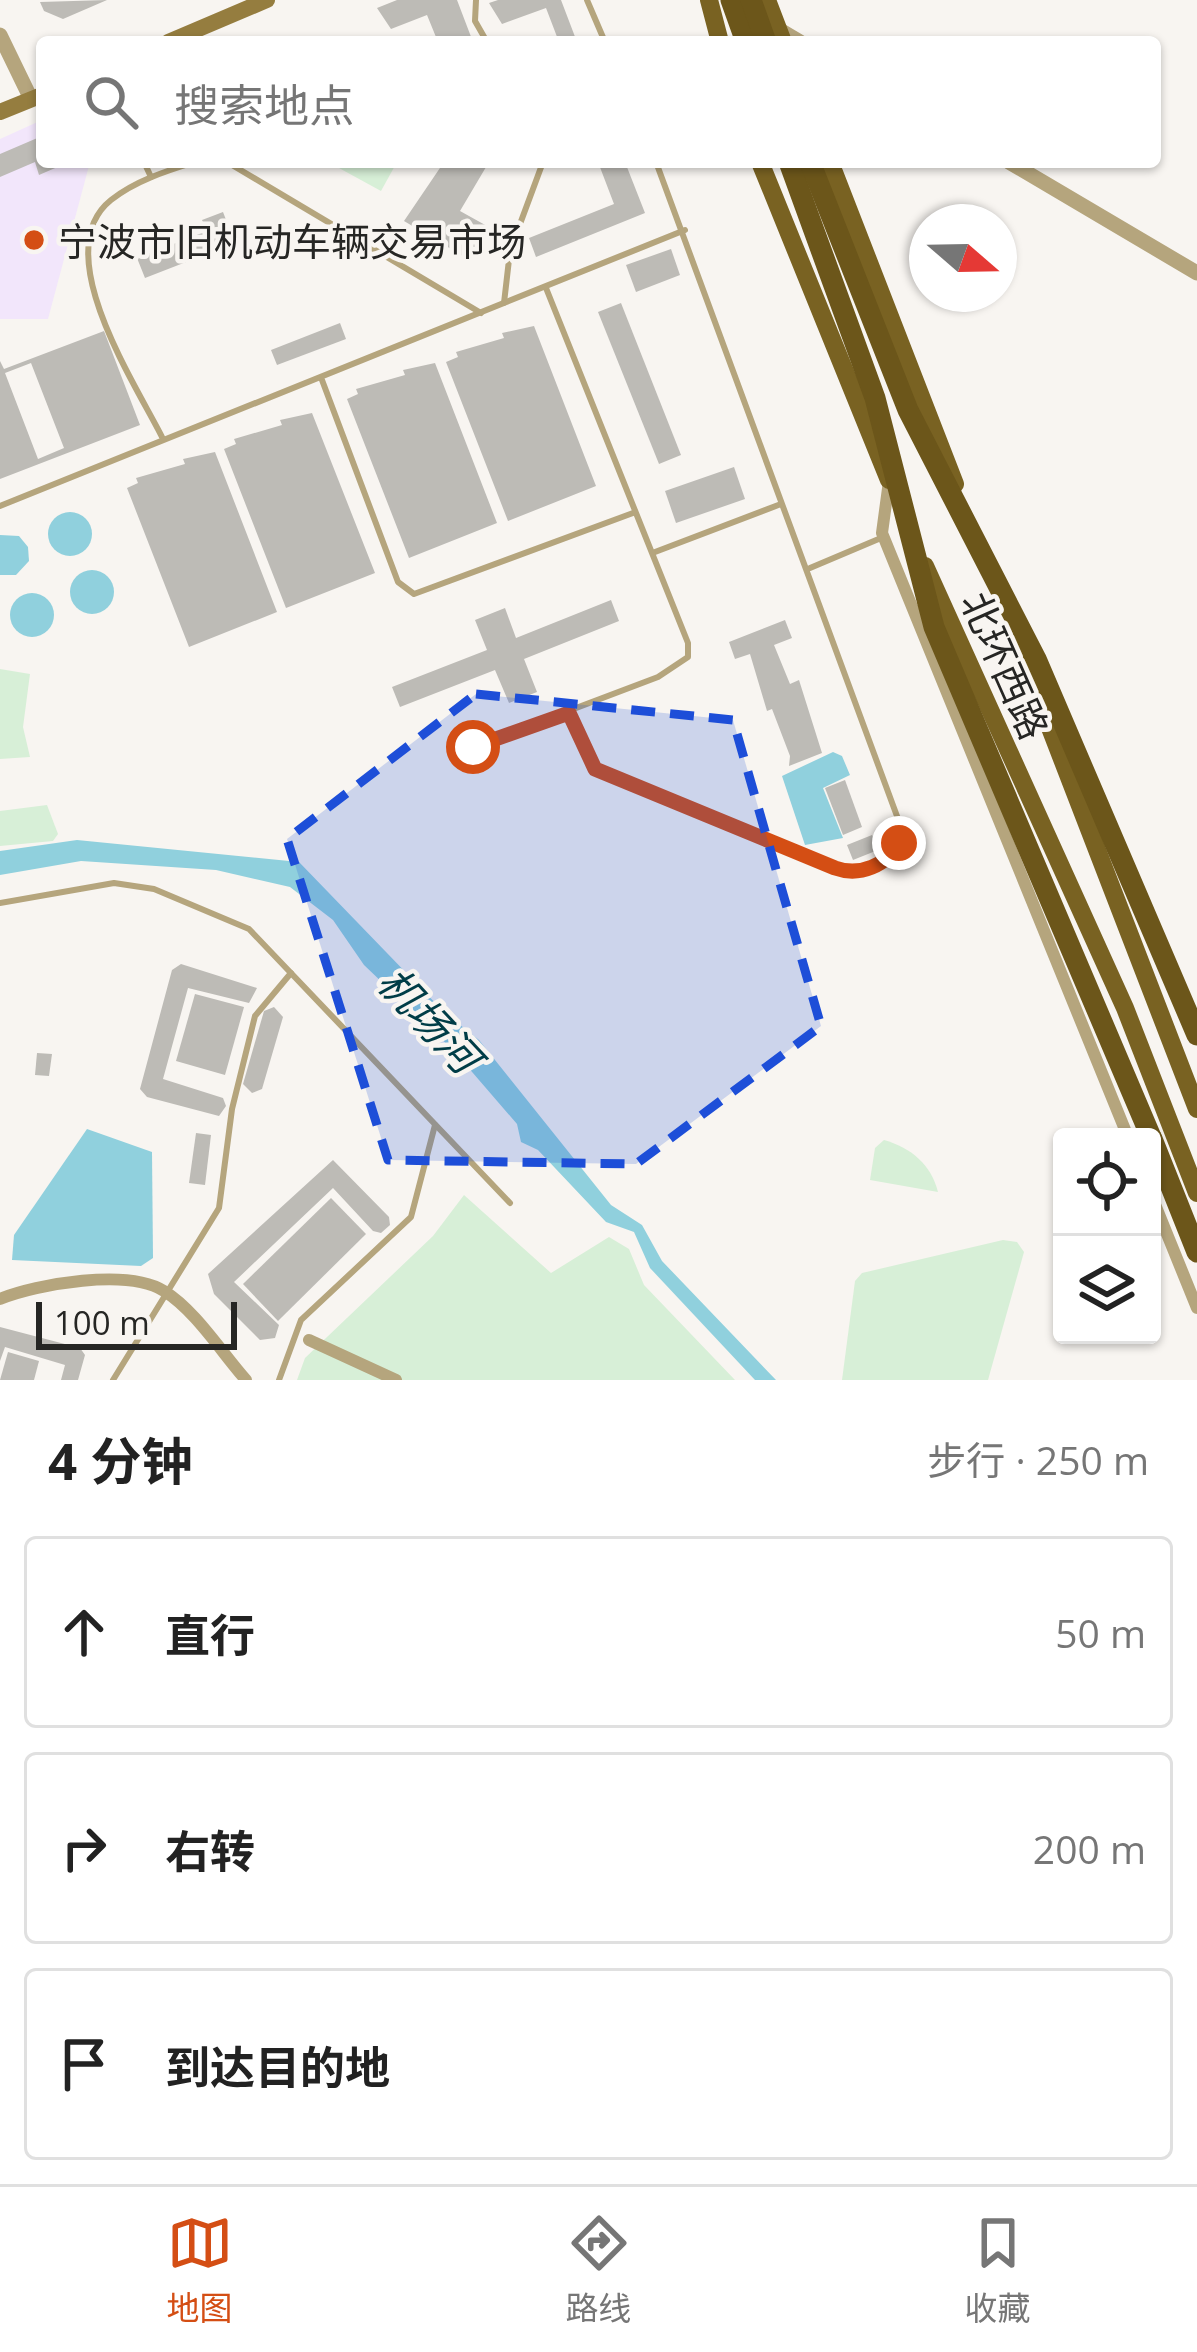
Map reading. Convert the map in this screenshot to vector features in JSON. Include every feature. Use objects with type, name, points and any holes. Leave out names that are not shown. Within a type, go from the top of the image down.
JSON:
[{"type":"highway","points":[[730,0],[744,36]]},
{"type":"highway","points":[[752,0],[775,36]]},
{"type":"highway","points":[[791,168],[875,398],[934,627],[1148,1128]]},
{"type":"highway","points":[[812,168],[908,410],[1036,659],[1197,1036]]},
{"type":"highway","points":[[1161,1161],[1197,1252]]},
{"type":"main road","points":[[181,36],[268,0]]},
{"type":"main road","points":[[709,0],[718,36]]},
{"type":"main road","points":[[767,0],[776,36]]},
{"type":"main road","points":[[0,112],[36,97]]},
{"type":"main road","name":"北环西路","points":[[762,168],[889,481],[1125,1008],[1197,1192]]},
{"type":"main road","name":"北环西路","points":[[832,168],[1197,1109]]},
{"type":"street","points":[[0,35],[36,97]]},
{"type":"street","points":[[1020,168],[1197,273]]},
{"type":"street","points":[[889,481],[884,536],[1124,1128]]},
{"type":"street","points":[[1161,1219],[1197,1308]]},
{"type":"street","points":[[0,1299],[55,1284],[137,1283],[167,1293],[246,1380]]},
{"type":"street","points":[[309,1340],[395,1380]]},
{"type":"lane","points":[[476,0],[475,21],[484,36]]},
{"type":"lane","points":[[587,0],[602,36]]},
{"type":"lane","points":[[147,168],[151,177]]},
{"type":"lane","points":[[162,437],[97,308],[87,244],[96,217],[110,200],[177,168]]},
{"type":"lane","points":[[236,168],[481,313]]},
{"type":"lane","points":[[504,303],[510,251],[541,168]]},
{"type":"lane","points":[[569,713],[595,769],[845,872],[887,860],[899,843],[901,827],[810,568],[781,504],[686,230],[659,168]]},
{"type":"lane","points":[[0,506],[686,230]]},
{"type":"lane","points":[[473,747],[569,713],[682,666],[688,658],[688,643],[655,552],[633,513],[546,288]]},
{"type":"lane","points":[[321,378],[398,582],[414,594],[633,513]]},
{"type":"lane","points":[[655,552],[781,504]]},
{"type":"lane","points":[[810,568],[884,536]]},
{"type":"lane","points":[[0,903],[114,884],[154,889],[249,928],[510,1204]]},
{"type":"lane","points":[[113,1380],[219,1208],[232,1109],[255,1016],[291,973]]},
{"type":"lane","points":[[279,1380],[301,1320],[411,1217],[436,1125]]},
{"type":"highlighted area","points":[[476,694],[733,720],[821,1026],[636,1164],[388,1160],[287,839]]},
{"type":"shaded area","name":"宁波市旧机动车辆交易市场","points":[[36,123],[36,168],[88,168],[48,319],[0,319],[0,139]]},
{"type":"green space","points":[[339,168],[394,168],[381,191]]},
{"type":"green space","points":[[0,669],[30,674],[23,727],[30,757],[0,759]]},
{"type":"green space","points":[[47,805],[58,834],[53,841],[0,846],[0,811]]},
{"type":"green space","points":[[884,1140],[919,1159],[938,1192],[870,1180],[875,1148]]},
{"type":"green space","points":[[464,1195],[551,1273],[609,1237],[629,1249],[644,1285],[735,1380],[297,1380],[305,1358],[433,1236]]},
{"type":"green space","points":[[1003,1240],[1017,1242],[1024,1252],[988,1380],[842,1380],[855,1281],[862,1273]]},
{"type":"water","points":[[70,512],[85,519],[92,534],[85,549],[70,556],[55,549],[48,534],[55,519]]},
{"type":"water","points":[[0,535],[19,536],[28,547],[29,561],[16,575],[0,575]]},
{"type":"water","points":[[92,570],[107,577],[114,592],[107,607],[92,614],[77,607],[70,592],[77,577]]},
{"type":"water","points":[[32,593],[47,600],[54,615],[47,630],[32,637],[17,630],[10,615],[17,600]]},
{"type":"water","points":[[833,752],[842,756],[850,775],[823,788],[843,838],[805,845],[782,776]]},
{"type":"water","name":"机场河","points":[[77,840],[299,862],[445,1013],[479,1040],[611,1205],[642,1225],[662,1261],[776,1380],[755,1380],[650,1268],[634,1232],[606,1222],[538,1150],[521,1142],[517,1124],[454,1051],[364,965],[333,920],[290,887],[216,870],[81,861],[0,875],[0,851]]},
{"type":"water","points":[[87,1129],[152,1152],[153,1258],[141,1266],[12,1260],[14,1235]]},
{"type":"building","points":[[107,0],[63,19],[44,11],[40,2]]},
{"type":"building","points":[[397,0],[457,0],[471,36],[436,36],[427,15],[391,29],[377,8]]},
{"type":"building","points":[[561,0],[575,36],[557,36],[546,8],[502,24],[489,3]]},
{"type":"building","points":[[36,139],[36,165],[0,177],[0,154]]},
{"type":"building","points":[[440,168],[485,168],[460,211],[487,226],[468,259],[404,221]]},
{"type":"building","points":[[600,168],[627,168],[645,213],[536,257],[529,238],[614,204]]},
{"type":"building","points":[[223,212],[235,243],[145,278],[137,258],[207,231],[202,220]]},
{"type":"building","points":[[671,249],[680,275],[636,292],[626,265]]},
{"type":"building","points":[[621,303],[681,455],[659,464],[598,312]]},
{"type":"building","points":[[340,323],[346,339],[277,365],[271,350]]},
{"type":"building","points":[[534,326],[596,486],[508,521],[446,362],[458,357],[456,352],[504,338],[502,333]]},
{"type":"building","points":[[104,331],[140,425],[0,479],[0,361],[4,369]],"holes":[[[31,363],[64,448],[38,459],[5,373]]]},
{"type":"building","points":[[435,363],[497,523],[409,558],[347,399],[358,394],[356,389]]},
{"type":"building","points":[[312,413],[375,573],[286,608],[224,449],[236,444],[234,439],[282,425],[280,420]]},
{"type":"building","points":[[215,452],[277,612],[189,647],[127,488],[138,483],[136,478]]},
{"type":"building","points":[[734,467],[745,499],[676,523],[665,491]]},
{"type":"building","points":[[611,600],[619,621],[524,659],[537,692],[509,703],[495,670],[400,707],[392,687],[487,650],[475,620],[505,608],[516,638]]},
{"type":"building","points":[[785,620],[792,638],[774,645],[790,684],[799,680],[822,753],[789,766],[790,756],[772,709],[767,711],[750,654],[735,659],[729,642]]},
{"type":"building","points":[[845,780],[862,827],[843,835],[825,788]]},
{"type":"building","points":[[872,835],[878,850],[853,860],[847,845]]},
{"type":"building","points":[[181,964],[257,988],[249,1003],[188,988],[163,1079],[223,1098],[226,1106],[219,1116],[147,1097],[140,1089],[172,970]]},
{"type":"building","points":[[195,994],[244,1007],[225,1075],[176,1061]]},
{"type":"building","points":[[274,1007],[283,1017],[262,1089],[252,1093],[243,1084],[264,1011]]},
{"type":"building","points":[[37,1053],[52,1054],[49,1076],[35,1075]]},
{"type":"building","points":[[196,1133],[211,1135],[205,1185],[189,1183]]},
{"type":"building","points":[[333,1160],[389,1217],[390,1225],[381,1233],[373,1231],[333,1188],[234,1282],[279,1325],[275,1338],[260,1340],[214,1294],[208,1274]]},
{"type":"building","points":[[331,1198],[366,1234],[278,1321],[243,1284]]},
{"type":"building","points":[[0,1327],[80,1348],[85,1355],[78,1380],[61,1380],[65,1365],[5,1347],[0,1361]]},
{"type":"building","points":[[8,1352],[39,1361],[34,1380],[0,1380]]},
{"type":"place","name":"宁波市旧机动车辆交易市场","points":[[34,240]]},
{"type":"route","points":[[473,747],[569,713],[595,769],[845,872],[887,860],[899,843]]}]
